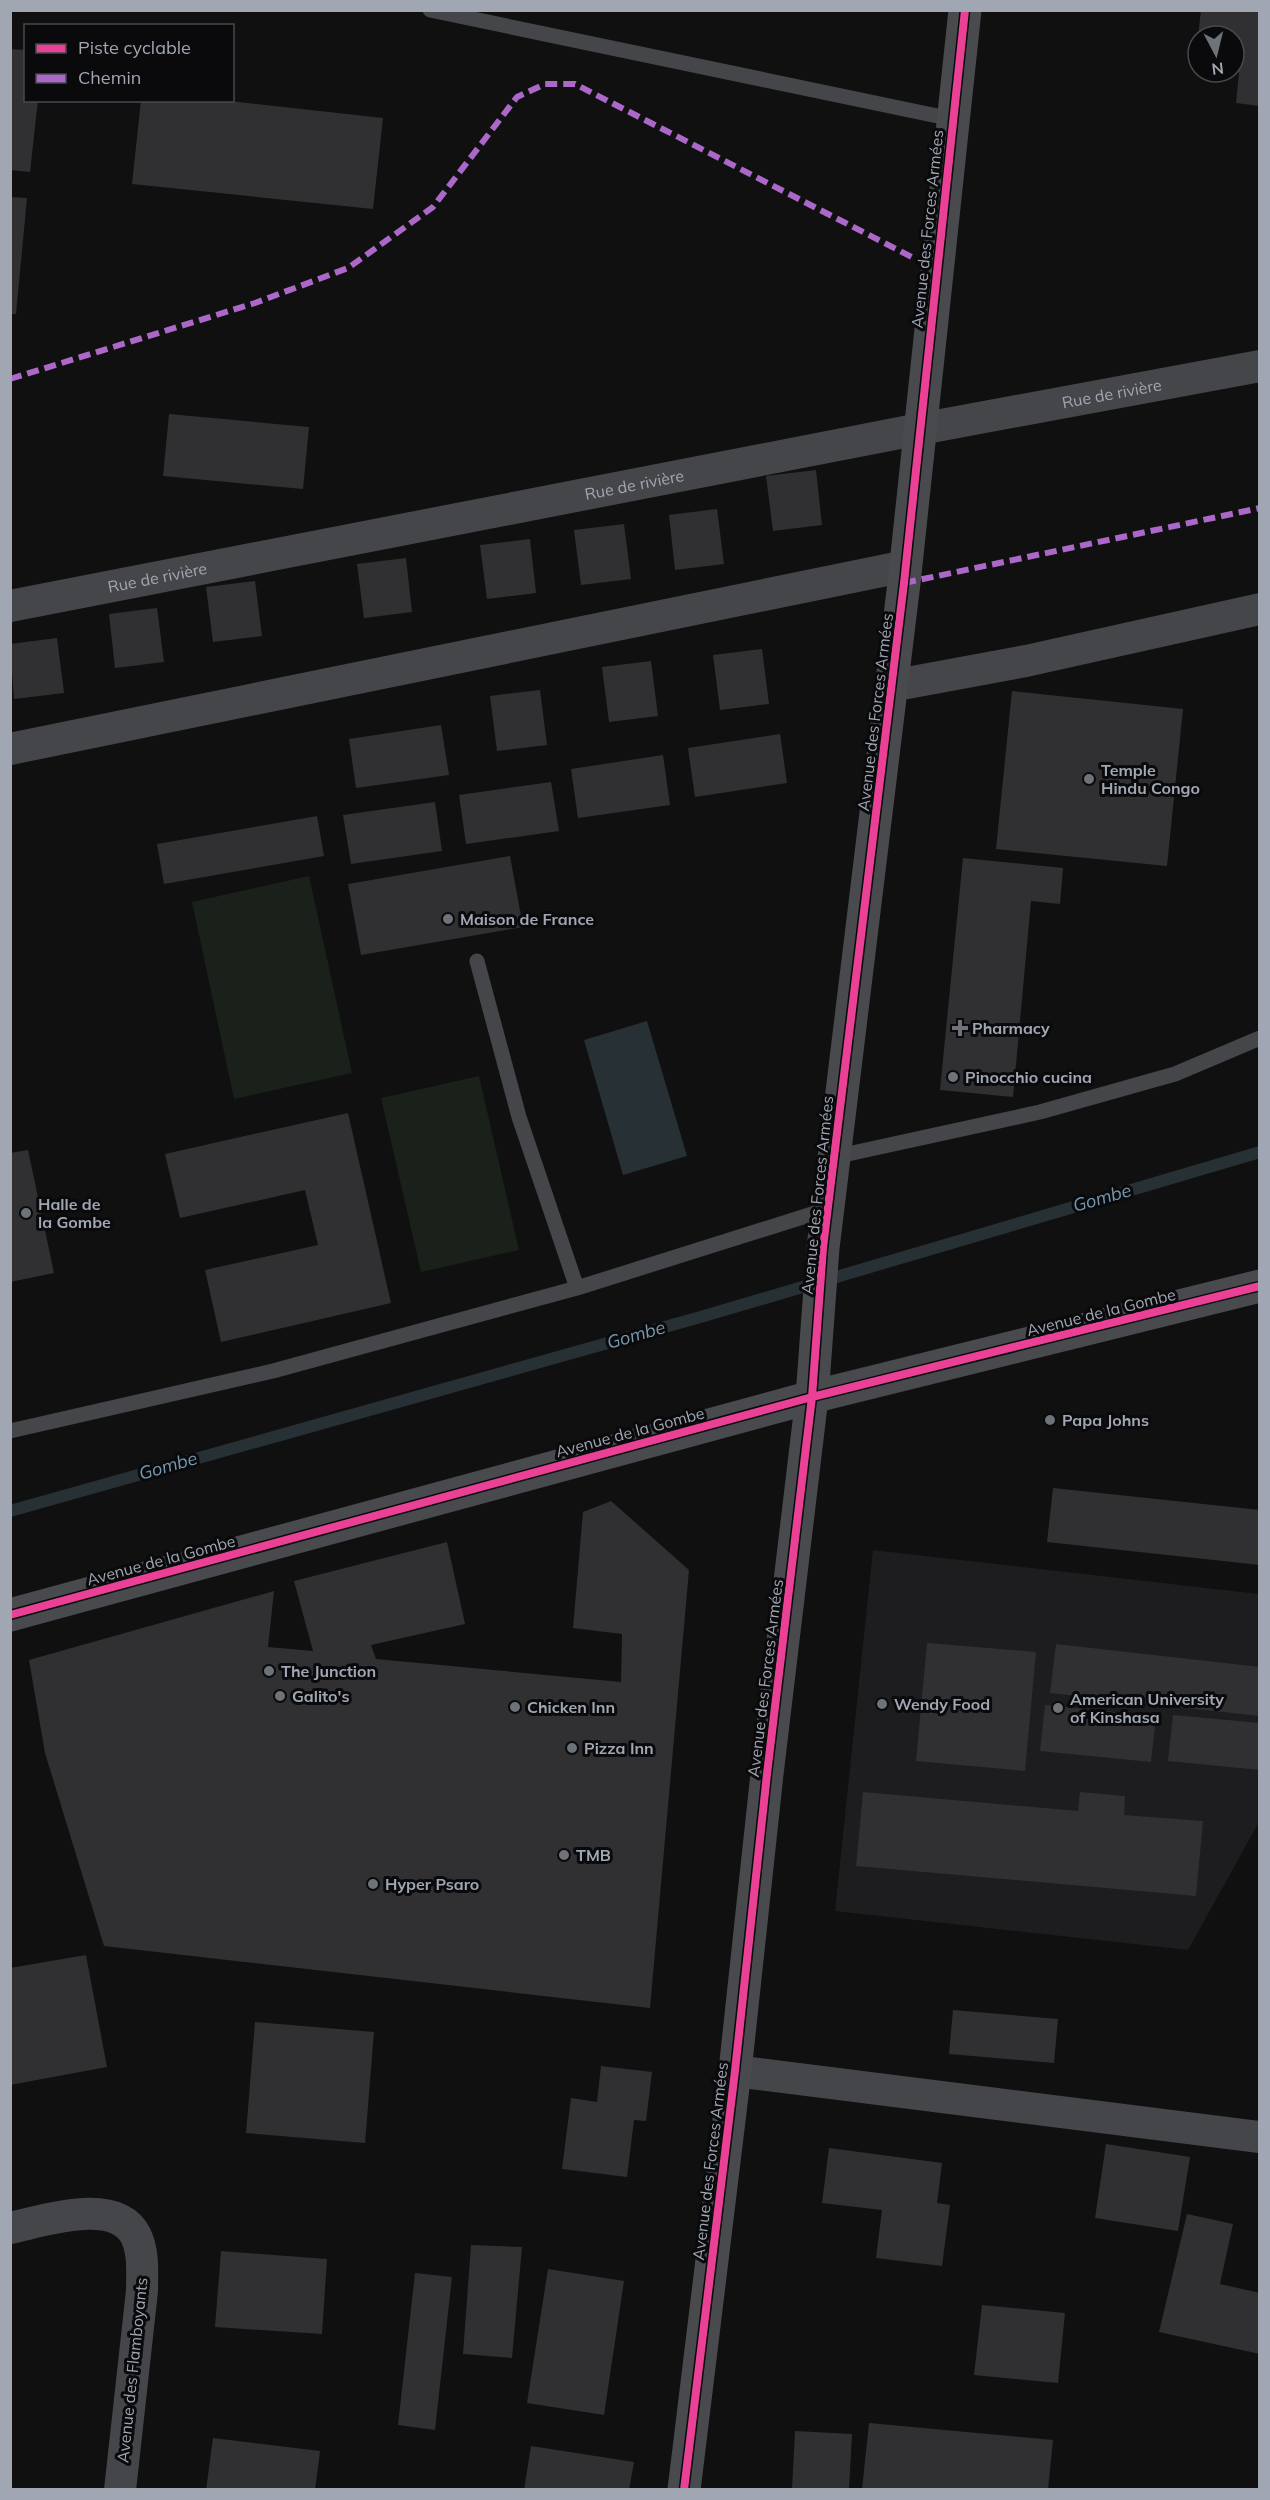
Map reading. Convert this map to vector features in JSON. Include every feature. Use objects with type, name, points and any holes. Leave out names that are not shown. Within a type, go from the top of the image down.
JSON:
[{"type":"street","name":"Avenue des Forces Armées","points":[[684,2490],[735,2071],[767,1774],[812,1397],[823,1248],[906,566],[965,10]]},
{"type":"street","name":"Rue de rivière","points":[[10,606],[920,429],[1260,366]]},
{"type":"street","points":[[10,749],[906,566]]},
{"type":"street","points":[[891,686],[1026,661],[1260,609]]},
{"type":"street","name":"Avenue de la Gombe","points":[[10,1615],[812,1397],[1260,1286]]},
{"type":"street","points":[[735,2071],[1260,2137]]},
{"type":"street","name":"Avenue des Flamboyants","points":[[10,2228],[94,2212],[123,2220],[136,2235],[142,2258],[142,2291],[120,2490]]},
{"type":"lane","points":[[430,10],[952,119]]},
{"type":"lane","points":[[477,961],[519,1117],[577,1288]]},
{"type":"lane","points":[[834,1157],[1040,1112],[1175,1074],[1260,1038]]},
{"type":"lane","points":[[10,1431],[273,1371],[577,1288],[828,1209]]},
{"type":"shaded area","points":[[309,876],[352,1073],[234,1099],[192,902]]},
{"type":"shaded area","points":[[647,1021],[687,1156],[623,1175],[584,1040]]},
{"type":"shaded area","points":[[479,1076],[519,1250],[421,1272],[381,1098]]},
{"type":"shaded area","name":"American University of Kinshasa","points":[[873,1550],[1259,1594],[1259,1822],[1188,1950],[835,1911]]},
{"type":"building","points":[[1201,10],[1260,10],[1260,106],[1236,103],[1238,84],[1246,84],[1246,24],[1199,24]]},
{"type":"building","points":[[10,49],[24,50],[24,102],[38,102],[30,172],[10,170]]},
{"type":"building","points":[[234,101],[383,118],[373,209],[132,184],[141,102]]},
{"type":"building","points":[[10,197],[27,198],[16,314],[10,314]]},
{"type":"building","points":[[169,414],[309,427],[303,489],[163,476]]},
{"type":"building","points":[[816,470],[822,525],[773,531],[766,476]]},
{"type":"building","points":[[717,509],[724,564],[675,570],[669,515]]},
{"type":"building","points":[[624,524],[631,579],[581,585],[574,530]]},
{"type":"building","points":[[530,539],[536,593],[487,599],[480,545]]},
{"type":"building","points":[[406,558],[412,612],[364,618],[357,564]]},
{"type":"building","points":[[255,581],[262,636],[213,642],[206,587]]},
{"type":"building","points":[[157,608],[164,662],[115,668],[109,614]]},
{"type":"building","points":[[57,638],[64,693],[14,699],[10,644]]},
{"type":"building","points":[[762,649],[769,704],[720,710],[713,655]]},
{"type":"building","points":[[651,661],[658,716],[609,722],[602,667]]},
{"type":"building","points":[[540,690],[547,745],[497,751],[490,696]]},
{"type":"building","name":"Temple Hindu Congo","points":[[1012,691],[1183,709],[1167,866],[996,849]]},
{"type":"building","points":[[441,725],[449,775],[356,788],[349,739]]},
{"type":"building","points":[[780,734],[787,783],[695,797],[688,748]]},
{"type":"building","points":[[663,755],[670,805],[578,818],[571,769]]},
{"type":"building","points":[[551,782],[559,831],[466,844],[459,795]]},
{"type":"building","points":[[435,802],[442,851],[351,864],[343,815]]},
{"type":"building","points":[[317,816],[324,856],[164,884],[157,844]]},
{"type":"building","points":[[510,856],[523,927],[361,955],[348,884]]},
{"type":"building","points":[[963,858],[1063,868],[1060,904],[1031,901],[1013,1097],[940,1090]]},
{"type":"building","points":[[348,1113],[391,1303],[221,1342],[205,1270],[318,1245],[305,1190],[180,1218],[165,1154]]},
{"type":"building","name":"Halle de la Gombe","points":[[28,1150],[54,1273],[10,1282],[10,1153]]},
{"type":"building","points":[[1053,1488],[1260,1510],[1260,1565],[1047,1542]]},
{"type":"building","points":[[611,1501],[689,1570],[650,2008],[104,1946],[45,1753],[29,1660],[274,1591],[268,1647],[313,1651],[294,1581],[447,1542],[465,1624],[371,1645],[376,1659],[621,1682],[622,1634],[573,1628],[583,1512]]},
{"type":"building","points":[[927,1643],[1036,1652],[1025,1771],[916,1761]]},
{"type":"building","points":[[1056,1644],[1260,1667],[1260,1716],[1050,1693]]},
{"type":"building","points":[[1045,1705],[1156,1716],[1151,1762],[1040,1751]]},
{"type":"building","points":[[1173,1715],[1260,1723],[1260,1770],[1168,1761]]},
{"type":"building","points":[[863,1792],[1078,1811],[1080,1792],[1125,1796],[1124,1815],[1203,1821],[1196,1896],[856,1866]]},
{"type":"building","points":[[86,1955],[107,2067],[10,2085],[10,1968]]},
{"type":"building","points":[[953,2010],[1058,2019],[1054,2063],[949,2054]]},
{"type":"building","points":[[255,2022],[374,2032],[365,2143],[246,2133]]},
{"type":"building","points":[[601,2066],[652,2072],[646,2121],[634,2120],[627,2177],[562,2169],[571,2098],[597,2102]]},
{"type":"building","points":[[1106,2144],[1190,2157],[1178,2231],[1095,2218]]},
{"type":"building","points":[[829,2148],[942,2163],[937,2203],[950,2205],[942,2266],[876,2258],[882,2210],[822,2203]]},
{"type":"building","points":[[1187,2214],[1233,2224],[1220,2284],[1260,2293],[1260,2354],[1159,2332]]},
{"type":"building","points":[[471,2245],[522,2247],[512,2358],[463,2354]]},
{"type":"building","points":[[221,2251],[327,2259],[322,2334],[215,2327]]},
{"type":"building","points":[[548,2269],[624,2281],[604,2415],[527,2403]]},
{"type":"building","points":[[415,2273],[452,2277],[435,2430],[398,2425]]},
{"type":"building","points":[[982,2305],[1065,2313],[1058,2383],[974,2375]]},
{"type":"building","points":[[869,2423],[1053,2440],[1048,2490],[862,2490]]},
{"type":"building","points":[[795,2431],[852,2434],[849,2490],[792,2490]]},
{"type":"building","points":[[213,2438],[320,2451],[315,2490],[206,2490]]},
{"type":"building","points":[[531,2446],[634,2462],[629,2490],[524,2490]]},
{"type":"waterway","name":"Gombe","points":[[10,1511],[704,1316],[1260,1152]]},
{"type":"marked path","points":[[10,379],[255,303],[348,268],[433,207],[517,97],[545,84],[575,84],[937,270]]},
{"type":"marked path","points":[[904,583],[1260,508]]},
{"type":"cycle path","points":[[684,2490],[735,2071],[767,1774],[812,1397],[823,1248],[904,583],[965,10]]},
{"type":"cycle path","points":[[10,1615],[812,1397],[1260,1286]]},
{"type":"place","name":"Temple Hindu Congo","points":[[1089,779]]},
{"type":"place","name":"Maison de France","points":[[448,919]]},
{"type":"place","name":"Pharmacy","points":[[960,1028]]},
{"type":"place","name":"Pinocchio cucina","points":[[953,1077]]},
{"type":"place","name":"Halle de la Gombe","points":[[26,1213]]},
{"type":"place","name":"Papa Johns","points":[[1050,1420]]},
{"type":"place","name":"The Junction","points":[[269,1671]]},
{"type":"place","name":"Galito's","points":[[280,1696]]},
{"type":"place","name":"Wendy Food","points":[[882,1704]]},
{"type":"place","name":"Chicken Inn","points":[[515,1707]]},
{"type":"place","name":"American University of Kinshasa","points":[[1058,1708]]},
{"type":"place","name":"Pizza Inn","points":[[572,1748]]},
{"type":"place","name":"TMB","points":[[564,1855]]},
{"type":"place","name":"Hyper Psaro","points":[[373,1884]]}]
